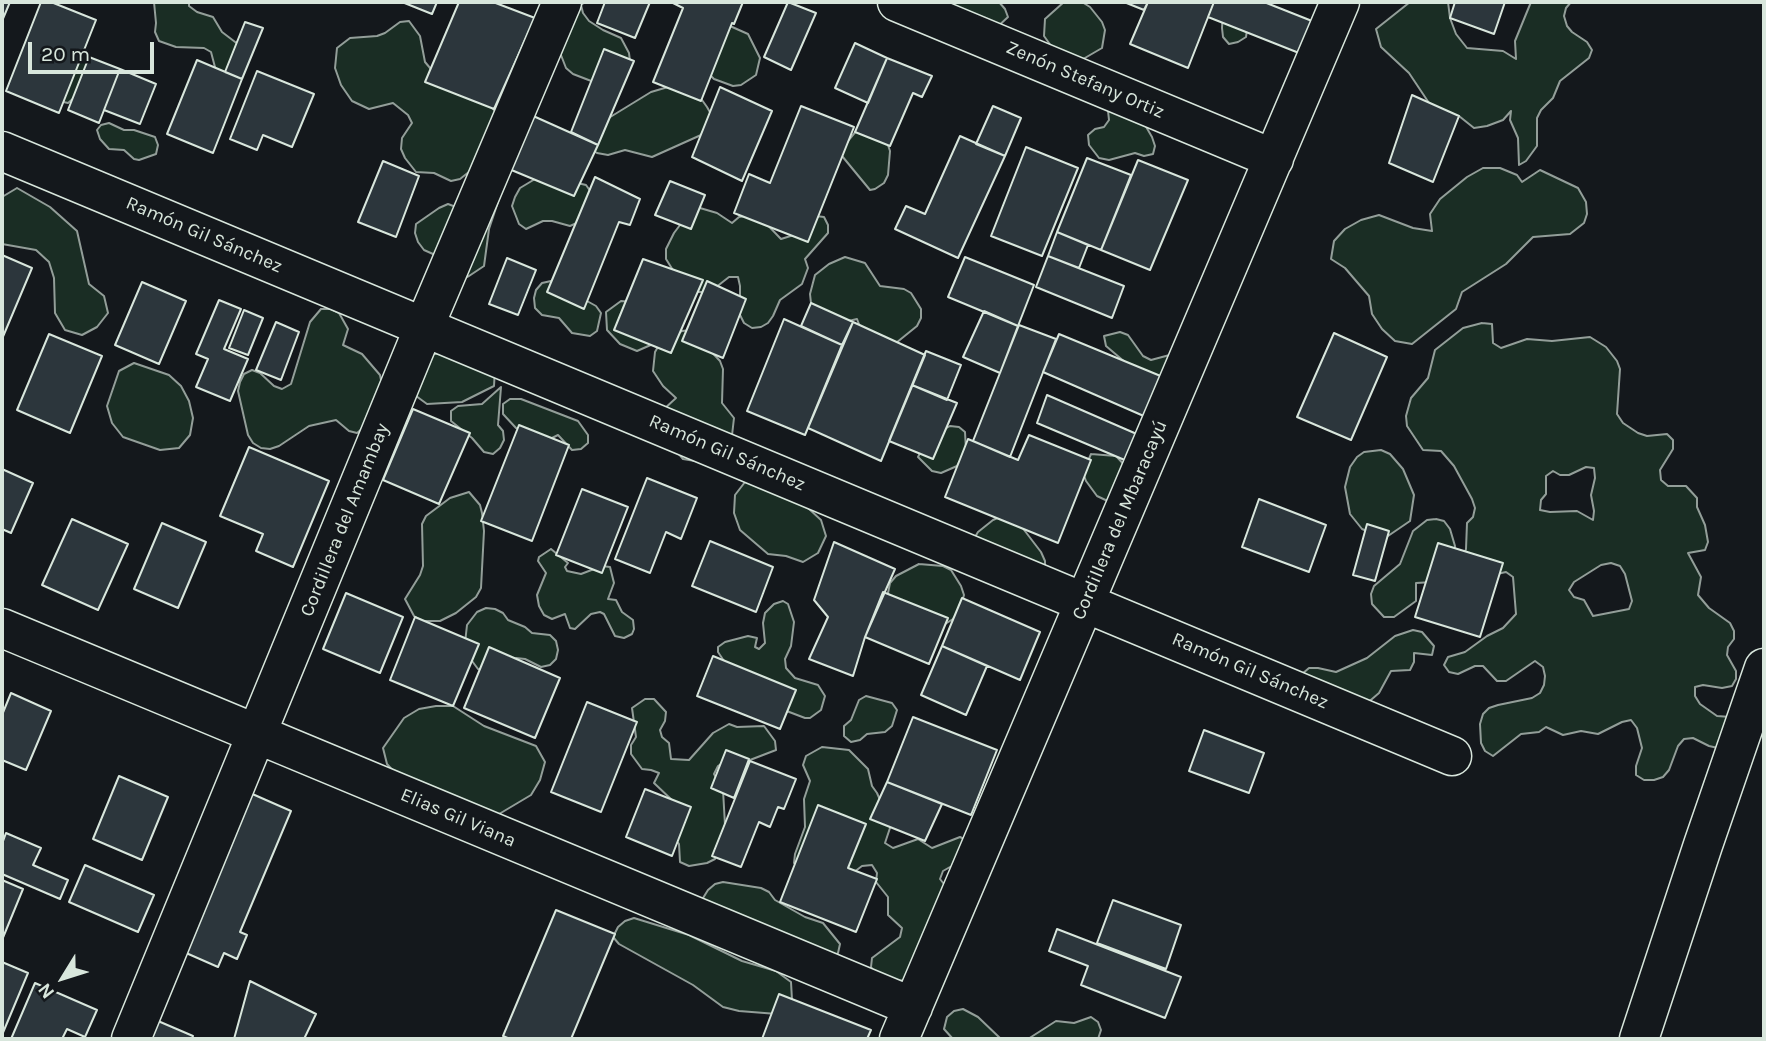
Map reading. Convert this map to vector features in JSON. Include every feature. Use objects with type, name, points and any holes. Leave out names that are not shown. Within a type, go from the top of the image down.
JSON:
[{"type":"street","name":"Cordillera del Amambay","points":[[131,1039],[424,327],[562,2]]},
{"type":"street","name":"Zenón Stefany Ortiz","points":[[897,2],[1273,159]]},
{"type":"street","name":"Cordillera del Mbaracayú","points":[[906,1023],[1340,2]]},
{"type":"street","name":"Ramón Gil Sánchez","points":[[2,150],[1452,756]]},
{"type":"street","name":"Elias Gil Viana","points":[[2,628],[257,734],[906,1023]]},
{"type":"street","points":[[1639,1039],[1764,668]]},
{"type":"green space","points":[[154,2],[189,2],[189,6],[197,12],[213,17],[222,32],[243,48],[225,75],[216,71],[211,52],[204,48],[176,47],[159,41],[155,32]]},
{"type":"green space","points":[[554,2],[585,2],[581,5],[589,21],[621,38],[630,61],[599,84],[573,74],[566,68],[559,50]]},
{"type":"green space","points":[[942,2],[999,2],[1008,17],[994,30]]},
{"type":"green space","points":[[1064,2],[1082,2],[1090,7],[1105,30],[1102,48],[1078,62],[1061,60],[1044,36],[1045,19]]},
{"type":"green space","points":[[1218,2],[1256,2],[1250,10],[1246,37],[1229,44],[1223,37],[1223,10]]},
{"type":"green space","points":[[1410,2],[1448,2],[1456,34],[1467,48],[1503,51],[1516,59],[1515,41],[1531,2],[1571,2],[1564,16],[1567,26],[1587,42],[1592,50],[1589,58],[1560,81],[1553,98],[1541,110],[1537,118],[1537,146],[1526,161],[1519,165],[1518,138],[1510,120],[1511,111],[1503,120],[1474,128],[1459,116],[1444,115],[1429,103],[1409,73],[1381,47],[1376,29]]},
{"type":"green space","points":[[409,21],[420,36],[425,62],[441,81],[489,104],[495,111],[474,168],[460,179],[451,181],[434,173],[416,172],[401,149],[402,138],[412,123],[408,115],[393,103],[369,109],[352,101],[341,85],[335,68],[337,48],[350,38],[377,36],[400,22]]},
{"type":"green space","points":[[730,26],[748,34],[760,58],[756,75],[741,85],[733,86],[714,79],[708,73]]},
{"type":"green space","points":[[77,45],[91,59],[75,97],[68,103],[59,101]]},
{"type":"green space","points":[[668,87],[702,100],[707,107],[711,114],[701,135],[652,157],[625,150],[608,155],[589,148],[588,139],[607,119],[651,92]]},
{"type":"green space","points":[[1134,106],[1152,137],[1155,146],[1153,154],[1144,156],[1135,153],[1109,160],[1099,158],[1089,145],[1088,135],[1095,129],[1104,127],[1109,120],[1108,111]]},
{"type":"green space","points":[[109,123],[124,130],[134,130],[155,137],[158,145],[156,154],[139,160],[124,150],[109,149],[100,139],[97,130],[101,125]]},
{"type":"green space","points":[[857,130],[887,142],[890,151],[888,175],[884,183],[875,189],[870,190],[842,156],[843,147]]},
{"type":"green space","points":[[1483,168],[1500,168],[1517,175],[1522,182],[1540,170],[1578,188],[1586,202],[1587,214],[1584,223],[1570,234],[1533,237],[1506,264],[1462,292],[1456,309],[1412,344],[1395,341],[1382,329],[1372,314],[1369,296],[1345,268],[1331,259],[1334,241],[1345,229],[1361,220],[1379,215],[1413,228],[1432,231],[1430,214],[1440,199]]},
{"type":"green space","points":[[535,179],[586,185],[591,192],[579,222],[570,226],[543,221],[526,229],[519,224],[512,206],[515,197],[520,188]]},
{"type":"green space","points":[[17,188],[50,207],[77,231],[89,284],[104,296],[108,313],[97,327],[82,335],[65,330],[55,313],[54,278],[49,262],[36,250],[2,244],[2,197]]},
{"type":"green space","points":[[500,196],[489,229],[484,266],[469,276],[460,280],[442,254],[424,250],[418,242],[416,224],[439,208],[448,204],[456,207]]},
{"type":"green space","points":[[700,208],[717,213],[732,223],[739,217],[757,214],[781,239],[797,234],[816,216],[824,217],[828,233],[805,259],[808,268],[802,284],[780,300],[773,316],[761,327],[752,328],[744,323],[740,315],[738,277],[729,277],[707,292],[697,292],[681,283],[666,259],[666,249],[674,233],[686,217]]},
{"type":"green space","points":[[845,257],[865,263],[880,286],[904,289],[911,293],[921,309],[917,326],[896,343],[860,327],[857,319],[840,323],[811,303],[810,294],[815,275],[829,264]]},
{"type":"green space","points":[[551,281],[596,306],[601,313],[597,331],[590,336],[572,333],[559,318],[542,315],[535,308],[536,290],[542,283]]},
{"type":"green space","points":[[621,301],[632,302],[653,344],[637,351],[620,344],[607,330],[606,312]]},
{"type":"green space","points":[[321,309],[331,309],[339,313],[348,329],[343,345],[362,354],[380,375],[382,385],[363,428],[357,433],[349,431],[336,420],[309,426],[279,446],[261,448],[253,443],[248,435],[238,391],[240,382],[244,374],[252,370],[282,389],[291,384],[310,322]]},
{"type":"green space","points":[[1482,323],[1492,324],[1493,343],[1501,348],[1527,339],[1552,341],[1590,337],[1606,347],[1617,361],[1620,369],[1617,414],[1623,423],[1638,433],[1647,436],[1667,434],[1673,440],[1673,449],[1660,470],[1661,480],[1668,486],[1686,486],[1697,498],[1697,507],[1705,525],[1708,542],[1705,550],[1688,553],[1701,577],[1698,595],[1709,608],[1730,623],[1734,631],[1734,639],[1728,647],[1727,655],[1736,671],[1732,686],[1695,687],[1695,696],[1700,704],[1717,716],[1745,718],[1718,748],[1693,738],[1684,739],[1663,777],[1644,780],[1636,775],[1642,748],[1637,728],[1631,720],[1598,734],[1581,731],[1563,735],[1546,727],[1539,732],[1521,734],[1493,756],[1485,751],[1481,743],[1480,724],[1483,714],[1489,708],[1532,698],[1540,693],[1544,685],[1543,667],[1535,661],[1506,681],[1497,681],[1483,666],[1475,666],[1458,674],[1449,672],[1444,665],[1448,657],[1465,652],[1503,628],[1516,614],[1513,577],[1506,572],[1497,574],[1463,558],[1467,523],[1473,517],[1475,508],[1454,466],[1441,451],[1423,450],[1407,426],[1406,416],[1411,398],[1428,378],[1435,350],[1463,328]],"holes":[[[1586,467],[1594,468],[1591,495],[1593,520],[1577,511],[1540,510],[1541,500],[1546,494],[1546,476],[1553,471],[1560,475],[1569,475]],[[1611,563],[1620,566],[1625,574],[1632,601],[1629,609],[1593,616],[1584,600],[1574,597],[1569,590],[1574,582],[1601,565]]]},
{"type":"green space","points":[[691,330],[720,361],[723,369],[722,403],[734,418],[731,444],[701,462],[683,459],[665,437],[663,410],[676,398],[663,386],[653,371],[655,352],[659,345],[682,331]]},
{"type":"green space","points":[[1120,332],[1128,335],[1143,356],[1151,360],[1177,353],[1182,359],[1158,378],[1126,363],[1106,346],[1104,336]]},
{"type":"green space","points":[[446,352],[495,369],[494,386],[462,402],[427,404],[412,393],[428,355]]},
{"type":"green space","points":[[134,363],[169,375],[181,386],[189,401],[193,418],[190,435],[179,448],[160,450],[123,437],[112,423],[107,406],[119,371]]},
{"type":"green space","points":[[501,387],[498,425],[503,431],[504,440],[493,454],[484,452],[451,421],[451,411],[458,406],[482,404]]},
{"type":"green space","points":[[510,399],[521,399],[578,421],[588,435],[588,443],[581,449],[572,450],[558,435],[550,439],[516,428],[503,414],[503,404]]},
{"type":"green space","points":[[950,426],[959,427],[965,432],[966,450],[957,466],[941,473],[932,471],[918,457],[927,439]]},
{"type":"green space","points":[[1381,450],[1390,454],[1403,469],[1414,495],[1410,521],[1388,536],[1379,536],[1362,529],[1350,514],[1345,487],[1350,467],[1357,457],[1364,452]]},
{"type":"green space","points":[[1091,454],[1116,456],[1129,470],[1114,504],[1097,496],[1086,481],[1083,473]]},
{"type":"green space","points":[[745,482],[777,489],[808,508],[821,520],[826,536],[818,553],[803,562],[768,554],[740,530],[734,513],[735,495]]},
{"type":"green space","points":[[469,492],[480,505],[482,513],[484,531],[481,588],[476,597],[456,613],[440,621],[422,621],[414,616],[405,599],[423,566],[422,524],[426,516],[450,498]]},
{"type":"green space","points":[[1002,516],[1018,522],[1041,552],[1045,570],[969,547],[978,532]]},
{"type":"green space","points":[[1427,520],[1444,521],[1450,529],[1455,546],[1453,564],[1433,582],[1416,583],[1416,601],[1394,617],[1384,617],[1372,604],[1374,586],[1400,564],[1413,531]]},
{"type":"green space","points":[[551,549],[568,563],[565,567],[567,571],[581,574],[602,566],[610,567],[614,583],[608,599],[616,600],[622,612],[633,620],[632,634],[624,638],[615,636],[604,614],[600,612],[591,614],[575,629],[570,628],[565,614],[552,619],[544,615],[537,595],[546,573],[538,561],[539,557]]},
{"type":"green space","points":[[919,564],[943,566],[951,570],[964,595],[959,612],[939,628],[891,602],[888,593],[890,583],[896,576]]},
{"type":"green space","points":[[783,601],[788,604],[794,622],[791,646],[785,659],[786,668],[795,678],[818,685],[825,696],[821,710],[810,718],[784,710],[726,664],[718,652],[718,647],[725,642],[748,636],[757,638],[755,647],[759,649],[765,643],[765,613],[774,604]]},
{"type":"green space","points":[[486,608],[503,613],[508,620],[532,633],[550,635],[556,641],[556,659],[550,665],[541,667],[525,659],[516,658],[511,665],[496,673],[478,669],[465,643],[467,625],[477,612]]},
{"type":"green space","points":[[1413,630],[1422,632],[1434,646],[1432,655],[1414,653],[1410,670],[1391,671],[1379,693],[1365,705],[1302,674],[1309,668],[1336,672],[1367,658],[1395,636]]},
{"type":"green space","points":[[866,696],[892,703],[897,710],[892,726],[885,732],[867,734],[860,740],[851,742],[844,736],[844,726],[851,720],[859,700]]},
{"type":"green space","points":[[645,699],[654,699],[666,712],[660,730],[662,737],[669,743],[671,759],[689,760],[713,733],[729,724],[737,727],[764,726],[775,741],[776,750],[750,760],[732,757],[718,766],[714,774],[723,790],[725,825],[715,859],[707,863],[689,866],[680,862],[679,844],[668,829],[674,802],[654,783],[659,773],[642,769],[631,754],[631,745],[636,737],[632,708]]},
{"type":"green space","points":[[453,706],[484,726],[536,746],[545,762],[540,780],[531,795],[489,820],[423,804],[387,764],[383,748],[404,718],[419,709]]},
{"type":"green space","points":[[822,747],[849,750],[868,769],[872,786],[891,825],[885,843],[893,848],[918,839],[932,848],[960,837],[968,841],[960,868],[950,867],[943,871],[940,879],[951,893],[911,979],[892,982],[876,975],[871,967],[872,958],[900,937],[902,928],[888,915],[888,897],[876,882],[877,873],[872,865],[862,866],[841,882],[806,878],[794,863],[805,827],[804,799],[810,781],[803,765],[806,756]]},
{"type":"green space","points":[[723,882],[761,888],[769,892],[775,900],[805,917],[823,923],[840,944],[838,953],[832,958],[703,907],[703,898],[708,890]]},
{"type":"green space","points":[[634,918],[689,935],[742,961],[776,971],[791,982],[792,1000],[777,1014],[723,1007],[693,985],[619,944],[613,937],[618,927]]},
{"type":"green space","points":[[963,1009],[978,1017],[1001,1039],[953,1039],[944,1029],[947,1017],[954,1011]]},
{"type":"green space","points":[[1091,1017],[1098,1022],[1101,1030],[1098,1039],[1028,1039],[1056,1021],[1074,1023]]},
{"type":"building","points":[[2,2],[10,2],[2,21]]},
{"type":"building","points":[[41,2],[51,2],[96,20],[59,113],[6,91]]},
{"type":"building","points":[[402,2],[437,2],[432,14]]},
{"type":"building","points":[[459,2],[493,2],[535,18],[494,109],[425,82]]},
{"type":"building","points":[[605,2],[650,2],[635,38],[597,23]]},
{"type":"building","points":[[671,2],[743,2],[701,101],[653,82],[683,8]]},
{"type":"building","points":[[788,2],[816,13],[791,70],[764,57]]},
{"type":"building","points":[[1124,2],[1148,2],[1144,10]]},
{"type":"building","points":[[1148,2],[1214,2],[1188,68],[1130,44]]},
{"type":"building","points":[[1214,2],[1264,2],[1312,21],[1299,53],[1208,17]]},
{"type":"building","points":[[1455,2],[1505,2],[1494,34],[1450,18]]},
{"type":"building","points":[[245,22],[263,28],[242,79],[225,72]]},
{"type":"building","points":[[855,43],[887,58],[868,103],[835,88]]},
{"type":"building","points":[[604,49],[634,61],[598,145],[571,132]]},
{"type":"building","points":[[89,57],[120,69],[99,123],[68,110]]},
{"type":"building","points":[[887,58],[932,76],[922,97],[913,93],[890,146],[855,132]]},
{"type":"building","points":[[197,60],[242,79],[213,153],[167,134]]},
{"type":"building","points":[[120,69],[156,84],[140,124],[104,110]]},
{"type":"building","points":[[257,71],[314,94],[292,147],[263,135],[257,150],[230,139]]},
{"type":"building","points":[[720,87],[772,111],[742,181],[692,157]]},
{"type":"building","points":[[1412,95],[1459,116],[1433,182],[1389,163]]},
{"type":"building","points":[[801,106],[854,127],[808,242],[734,213],[749,174],[770,183]]},
{"type":"building","points":[[993,106],[1021,118],[1005,156],[976,144]]},
{"type":"building","points":[[531,115],[598,145],[574,196],[509,169]]},
{"type":"building","points":[[960,136],[1005,156],[958,258],[895,229],[906,206],[925,214]]},
{"type":"building","points":[[1026,147],[1078,168],[1042,256],[991,236]]},
{"type":"building","points":[[1087,158],[1131,175],[1101,250],[1057,232]]},
{"type":"building","points":[[1138,160],[1188,180],[1150,270],[1101,250]]},
{"type":"building","points":[[383,161],[419,176],[396,237],[358,222]]},
{"type":"building","points":[[595,177],[640,199],[630,225],[619,222],[584,309],[547,292]]},
{"type":"building","points":[[670,181],[705,195],[691,229],[655,215]]},
{"type":"building","points":[[1057,232],[1088,245],[1079,268],[1048,256]]},
{"type":"building","points":[[2,255],[32,268],[2,339]]},
{"type":"building","points":[[1048,256],[1124,286],[1112,318],[1036,287]]},
{"type":"building","points":[[965,257],[1034,285],[1018,326],[948,297]]},
{"type":"building","points":[[507,258],[536,270],[518,315],[489,304]]},
{"type":"building","points":[[643,259],[703,280],[671,353],[614,330]]},
{"type":"building","points":[[707,281],[746,299],[723,358],[682,341]]},
{"type":"building","points":[[142,282],[186,301],[159,364],[115,345]]},
{"type":"building","points":[[219,300],[241,309],[224,349],[248,359],[230,401],[196,387],[208,359],[196,354]]},
{"type":"building","points":[[811,303],[853,322],[842,345],[801,326]]},
{"type":"building","points":[[244,310],[263,318],[248,355],[229,348]]},
{"type":"building","points":[[984,311],[1018,326],[1000,373],[963,357]]},
{"type":"building","points":[[784,319],[842,345],[805,435],[747,411]]},
{"type":"building","points":[[276,322],[299,332],[281,380],[256,370]]},
{"type":"building","points":[[853,322],[925,355],[881,461],[808,428]]},
{"type":"building","points":[[1019,325],[1056,339],[1010,457],[973,441]]},
{"type":"building","points":[[1334,333],[1387,357],[1351,440],[1297,417]]},
{"type":"building","points":[[49,334],[102,356],[70,433],[17,410]]},
{"type":"building","points":[[1059,334],[1163,377],[1146,417],[1043,372]]},
{"type":"building","points":[[926,351],[961,365],[947,400],[912,385]]},
{"type":"building","points":[[912,385],[957,403],[933,459],[889,441]]},
{"type":"building","points":[[1047,395],[1139,435],[1127,461],[1037,423]]},
{"type":"building","points":[[413,409],[470,433],[439,504],[383,480]]},
{"type":"building","points":[[519,425],[569,445],[532,541],[481,521]]},
{"type":"building","points":[[1029,435],[1091,460],[1058,543],[945,497],[968,439],[1018,460]]},
{"type":"building","points":[[249,447],[329,481],[293,567],[256,551],[263,534],[220,516]]},
{"type":"building","points":[[2,469],[33,483],[11,533],[2,529]]},
{"type":"building","points":[[647,478],[697,498],[681,539],[666,532],[650,573],[615,559]]},
{"type":"building","points":[[582,489],[628,507],[602,573],[556,555]]},
{"type":"building","points":[[1259,499],[1326,525],[1309,572],[1242,547]]},
{"type":"building","points":[[72,519],[128,544],[98,610],[42,585]]},
{"type":"building","points":[[162,523],[206,542],[178,608],[134,589]]},
{"type":"building","points":[[1367,524],[1389,531],[1375,581],[1353,575]]},
{"type":"building","points":[[710,541],[773,567],[756,612],[692,586]]},
{"type":"building","points":[[834,542],[895,569],[865,637],[853,676],[809,659],[828,617],[814,600]]},
{"type":"building","points":[[1438,543],[1503,563],[1480,637],[1415,617]]},
{"type":"building","points":[[883,592],[948,618],[929,664],[865,637]]},
{"type":"building","points":[[346,593],[403,617],[380,673],[323,649]]},
{"type":"building","points":[[962,598],[1040,632],[1020,680],[942,646]]},
{"type":"building","points":[[415,617],[479,644],[453,706],[390,680]]},
{"type":"building","points":[[942,646],[987,666],[966,715],[921,695]]},
{"type":"building","points":[[489,647],[560,678],[535,738],[464,708]]},
{"type":"building","points":[[713,656],[796,690],[780,729],[697,696]]},
{"type":"building","points":[[11,693],[51,711],[26,770],[2,760],[2,715]]},
{"type":"building","points":[[587,702],[637,722],[601,812],[551,792]]},
{"type":"building","points":[[913,717],[997,750],[971,815],[887,782]]},
{"type":"building","points":[[1204,730],[1264,753],[1249,793],[1189,771]]},
{"type":"building","points":[[726,750],[749,759],[734,798],[711,788]]},
{"type":"building","points":[[750,761],[796,779],[784,809],[778,807],[770,827],[759,822],[741,867],[712,856]]},
{"type":"building","points":[[119,776],[168,797],[142,860],[93,839]]},
{"type":"building","points":[[887,782],[942,804],[925,841],[870,819]]},
{"type":"building","points":[[241,789],[291,811],[240,932],[247,935],[237,959],[224,953],[218,967],[177,949]]},
{"type":"building","points":[[645,789],[691,807],[672,856],[626,837]]},
{"type":"building","points":[[818,805],[866,824],[848,868],[877,879],[856,932],[780,902]]},
{"type":"building","points":[[6,833],[41,848],[33,865],[68,880],[60,899],[2,874],[2,844]]},
{"type":"building","points":[[85,865],[154,895],[138,932],[69,902]]},
{"type":"building","points":[[2,880],[23,889],[2,940]]},
{"type":"building","points":[[1113,900],[1181,925],[1166,969],[1097,943]]},
{"type":"building","points":[[556,910],[615,934],[571,1039],[510,1039],[503,1036]]},
{"type":"building","points":[[1057,929],[1181,977],[1165,1018],[1081,985],[1088,966],[1049,951]]},
{"type":"building","points":[[2,962],[28,973],[2,1035]]},
{"type":"building","points":[[250,981],[316,1014],[304,1039],[234,1039]]},
{"type":"building","points":[[35,983],[97,1010],[85,1037],[67,1029],[62,1039],[11,1039]]},
{"type":"building","points":[[779,994],[871,1030],[867,1039],[762,1039]]},
{"type":"building","points":[[151,1018],[193,1036],[192,1039],[142,1039]]}]
